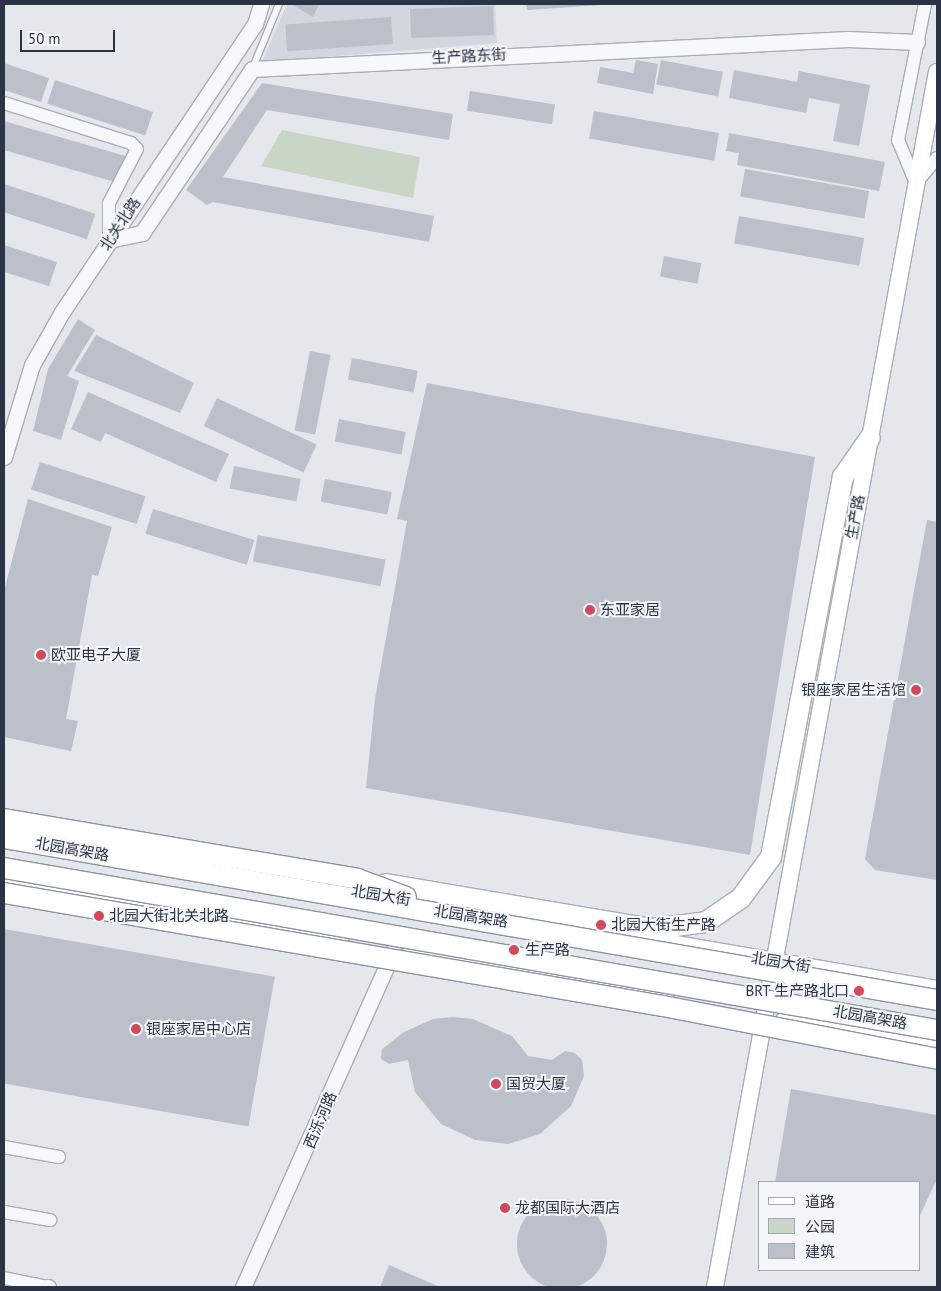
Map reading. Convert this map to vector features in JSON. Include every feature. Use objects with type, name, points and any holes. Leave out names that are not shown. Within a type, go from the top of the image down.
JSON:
[{"type":"highway","points":[[4,819],[40,829],[272,864],[652,929],[687,927],[727,910],[754,883],[771,857],[843,477],[870,438]]},
{"type":"highway","points":[[4,813],[40,829]]},
{"type":"highway","name":"北园高架路","points":[[4,838],[500,921],[937,1000]]},
{"type":"highway","points":[[162,865],[272,864]]},
{"type":"highway","name":"北园高架路","points":[[4,868],[507,953],[937,1030]]},
{"type":"highway","points":[[357,879],[398,895],[500,921]]},
{"type":"highway","points":[[145,892],[254,937]]},
{"type":"highway","points":[[4,894],[367,956],[937,1059]]},
{"type":"highway","points":[[367,956],[507,953]]},
{"type":"main road","name":"生产路","points":[[764,1016],[937,72]]},
{"type":"main road","name":"北园大街","points":[[4,826],[147,856],[937,990]]},
{"type":"main road","points":[[4,883],[937,1047]]},
{"type":"main road","points":[[715,1287],[764,1016]]},
{"type":"street","name":"北关北路","points":[[4,457],[32,365],[109,240],[255,24],[262,4]]},
{"type":"street","points":[[925,4],[898,140],[916,184],[937,158]]},
{"type":"street","name":"生产路东街","points":[[252,69],[838,39],[917,42]]},
{"type":"street","points":[[4,103],[131,143],[137,149],[109,203],[109,240],[142,233],[252,69]]},
{"type":"street","name":"西泺河路","points":[[243,1287],[394,951]]},
{"type":"street","points":[[4,1147],[59,1157]]},
{"type":"street","points":[[4,1212],[50,1220]]},
{"type":"street","points":[[4,1278],[48,1287]]},
{"type":"lane","points":[[252,69],[280,4]]},
{"type":"shaded area","points":[[287,4],[495,4],[497,43],[262,62]]},
{"type":"green space","points":[[282,130],[420,157],[413,198],[261,166]]},
{"type":"building","points":[[291,4],[319,4],[313,17]]},
{"type":"building","points":[[526,4],[601,4],[601,5],[527,10]]},
{"type":"building","points":[[493,6],[494,35],[411,38],[410,9]]},
{"type":"building","points":[[391,17],[393,44],[287,51],[285,24]]},
{"type":"building","points":[[636,60],[658,64],[653,94],[597,83],[600,67],[633,73]]},
{"type":"building","points":[[661,60],[723,72],[718,97],[656,85]]},
{"type":"building","points":[[4,63],[49,78],[41,102],[4,90]]},
{"type":"building","points":[[734,70],[797,82],[799,71],[870,85],[859,146],[833,141],[840,104],[809,98],[806,113],[729,98]]},
{"type":"building","points":[[55,80],[153,112],[145,136],[47,104]]},
{"type":"building","points":[[262,83],[453,114],[449,140],[267,110],[223,177],[434,216],[429,242],[213,202],[207,205],[186,190]]},
{"type":"building","points":[[470,91],[555,104],[552,124],[467,111]]},
{"type":"building","points":[[594,111],[719,133],[714,161],[589,139]]},
{"type":"building","points":[[4,121],[131,157],[123,184],[4,150]]},
{"type":"building","points":[[729,133],[885,162],[879,191],[737,165],[739,153],[726,151]]},
{"type":"building","points":[[745,169],[869,191],[864,218],[740,197]]},
{"type":"building","points":[[4,184],[95,214],[87,239],[4,212]]},
{"type":"building","points":[[739,216],[864,238],[859,266],[734,244]]},
{"type":"building","points":[[4,245],[57,262],[49,286],[4,272]]},
{"type":"building","points":[[664,256],[701,263],[697,284],[660,277]]},
{"type":"building","points":[[78,319],[95,330],[67,376],[79,381],[61,440],[33,431],[48,369]]},
{"type":"building","points":[[96,335],[194,383],[180,413],[74,371]]},
{"type":"building","points":[[310,351],[331,355],[315,435],[295,431]]},
{"type":"building","points":[[352,358],[418,371],[414,392],[348,380]]},
{"type":"building","name":"东亚家居","points":[[427,383],[815,457],[750,855],[366,788],[375,699],[407,521],[397,519]]},
{"type":"building","points":[[88,392],[229,454],[216,482],[105,433],[101,442],[71,429]]},
{"type":"building","points":[[217,398],[317,444],[304,473],[204,426]]},
{"type":"building","points":[[339,419],[406,432],[401,455],[335,442]]},
{"type":"building","points":[[40,462],[146,496],[137,524],[31,490]]},
{"type":"building","points":[[234,466],[301,479],[296,502],[230,489]]},
{"type":"building","points":[[325,479],[392,492],[387,515],[321,502]]},
{"type":"building","name":"欧亚电子大厦","points":[[28,499],[112,527],[98,576],[92,575],[66,719],[78,721],[71,751],[4,737],[4,591]]},
{"type":"building","points":[[153,509],[254,540],[247,565],[145,534]]},
{"type":"building","name":"银座家居生活馆","points":[[927,520],[937,522],[937,880],[875,870],[865,859]]},
{"type":"building","points":[[258,535],[386,560],[380,586],[253,562]]},
{"type":"building","name":"银座家居中心店","points":[[4,929],[275,977],[248,1126],[4,1083]]},
{"type":"building","name":"国贸大厦","points":[[453,1017],[473,1019],[512,1036],[528,1056],[552,1060],[565,1051],[575,1053],[582,1060],[584,1076],[571,1106],[540,1134],[508,1144],[475,1140],[441,1124],[415,1092],[408,1060],[389,1064],[381,1059],[382,1049],[404,1032],[433,1019]]},
{"type":"building","points":[[791,1089],[937,1115],[937,1179],[921,1213],[921,1181],[775,1181]]},
{"type":"building","points":[[562,1199],[579,1202],[594,1212],[604,1227],[607,1244],[604,1261],[594,1276],[579,1286],[562,1289],[545,1286],[530,1276],[520,1261],[517,1244],[520,1227],[530,1212],[545,1202]]},
{"type":"building","points":[[389,1265],[440,1287],[380,1287]]},
{"type":"place","name":"东亚家居","points":[[590,610]]},
{"type":"place","name":"欧亚电子大厦","points":[[41,655]]},
{"type":"place","name":"银座家居生活馆","points":[[916,690]]},
{"type":"place","name":"北园大街北关北路","points":[[99,916]]},
{"type":"place","name":"北园大街生产路","points":[[601,925]]},
{"type":"place","name":"生产路","points":[[514,950]]},
{"type":"place","name":"BRT 生产路北口","points":[[859,991]]},
{"type":"place","name":"银座家居中心店","points":[[136,1029]]},
{"type":"place","name":"国贸大厦","points":[[496,1084]]},
{"type":"place","name":"龙都国际大酒店","points":[[505,1208]]}]
